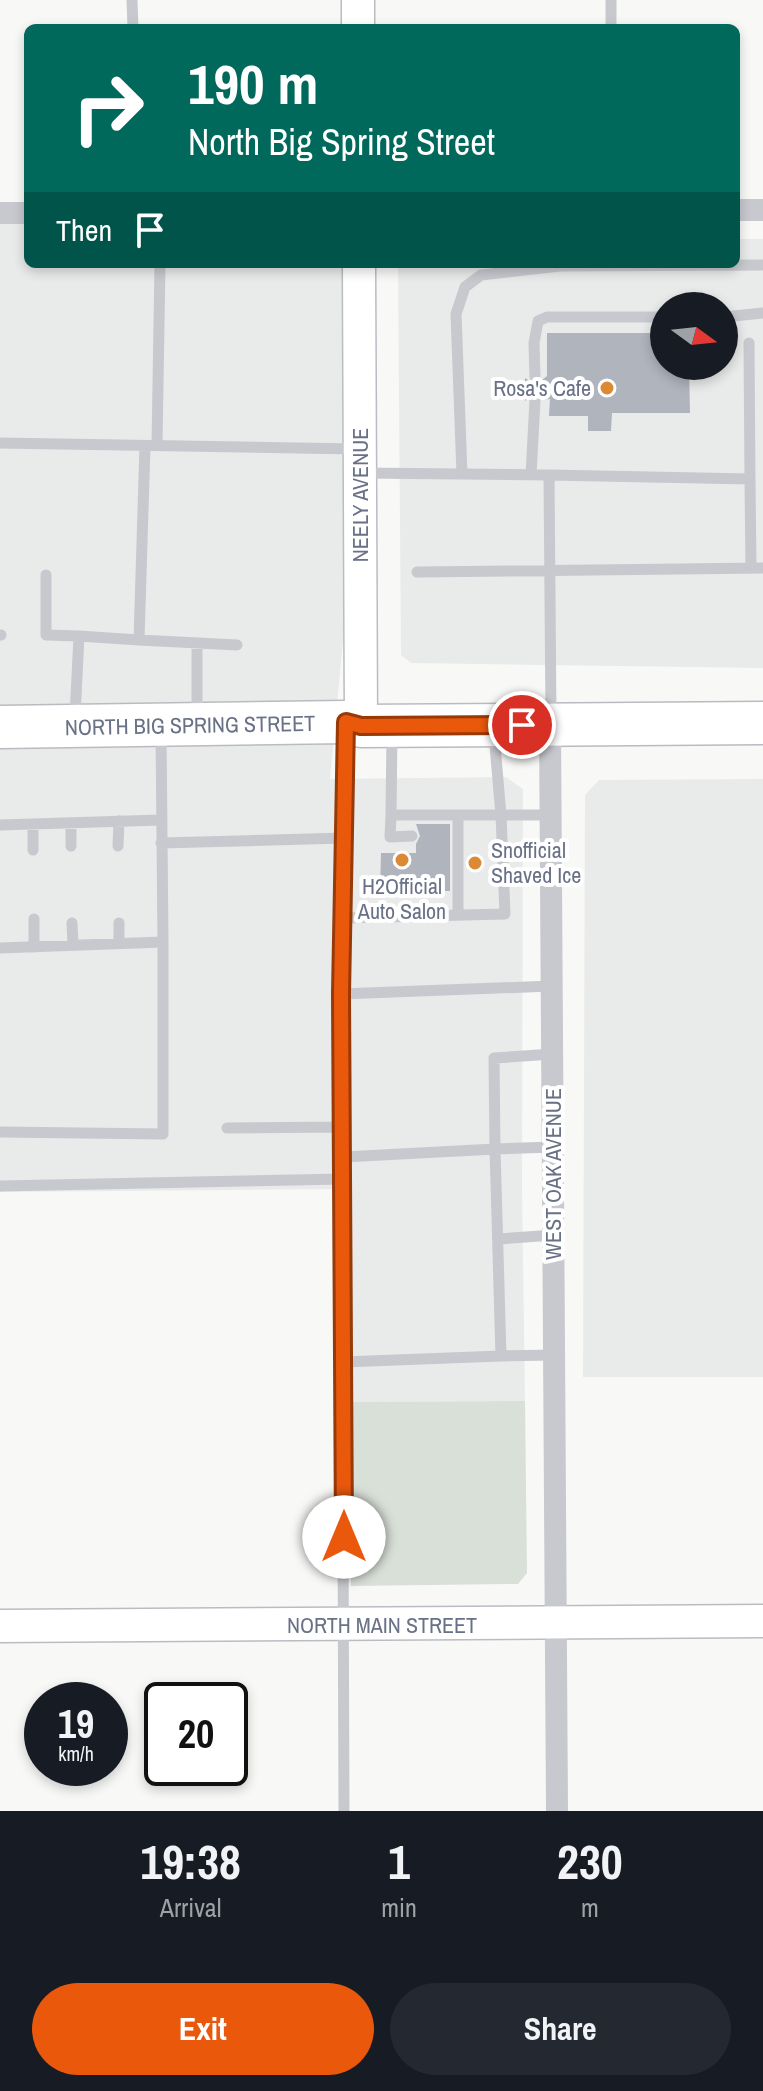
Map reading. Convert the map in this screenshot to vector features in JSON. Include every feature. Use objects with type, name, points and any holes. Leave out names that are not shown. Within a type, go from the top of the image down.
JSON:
[{"type":"highway","name":"NORTH BIG SPRING STREET","points":[[0,727],[763,723]]},
{"type":"street","points":[[358,0],[358,24]]},
{"type":"street","points":[[740,210],[763,210]]},
{"type":"street","points":[[0,213],[24,213]]},
{"type":"street","name":"NEELY AVENUE","points":[[359,268],[367,724]]},
{"type":"street","name":"WEST OAK AVENUE","points":[[550,725],[557,1811]]},
{"type":"street","name":"NORTH MAIN STREET","points":[[0,1626],[763,1621]]},
{"type":"lane","points":[[132,0],[133,24]]},
{"type":"lane","points":[[611,0],[611,24]]},
{"type":"lane","points":[[740,265],[763,265]]},
{"type":"lane","points":[[139,640],[160,268]]},
{"type":"lane","points":[[462,474],[456,314],[465,287],[481,275],[542,268]]},
{"type":"lane","points":[[738,316],[763,313]]},
{"type":"lane","points":[[535,377],[534,343],[538,321],[547,317],[650,317]]},
{"type":"lane","points":[[417,572],[757,568],[750,479],[749,343]]},
{"type":"lane","points":[[531,475],[535,400]]},
{"type":"lane","points":[[0,443],[151,446],[360,461],[462,474],[750,479]]},
{"type":"lane","points":[[549,475],[550,725]]},
{"type":"lane","points":[[46,575],[46,635],[237,645]]},
{"type":"lane","points":[[75,727],[79,636]]},
{"type":"lane","points":[[0,1132],[163,1134],[161,820],[197,643]]},
{"type":"lane","points":[[367,724],[391,815],[390,837],[412,836]]},
{"type":"lane","points":[[344,1811],[344,1157],[341,994],[344,838],[367,724]]},
{"type":"lane","points":[[343,918],[505,914],[493,725]]},
{"type":"lane","points":[[391,815],[551,815]]},
{"type":"lane","points":[[458,815],[455,834],[458,915]]},
{"type":"lane","points":[[0,825],[161,820]]},
{"type":"lane","points":[[118,846],[119,821]]},
{"type":"lane","points":[[71,823],[71,846]]},
{"type":"lane","points":[[33,824],[33,850]]},
{"type":"lane","points":[[161,843],[344,838]]},
{"type":"lane","points":[[34,919],[34,947]]},
{"type":"lane","points":[[72,923],[73,945]]},
{"type":"lane","points":[[119,923],[119,943]]},
{"type":"lane","points":[[0,948],[163,942]]},
{"type":"lane","points":[[341,994],[552,986]]},
{"type":"lane","points":[[501,1356],[494,1058],[553,1054]]},
{"type":"lane","points":[[227,1128],[343,1127]]},
{"type":"lane","points":[[344,1157],[554,1147]]},
{"type":"lane","points":[[0,1186],[344,1179]]},
{"type":"lane","points":[[498,1239],[554,1235]]},
{"type":"lane","points":[[343,1362],[555,1355]]},
{"type":"shaded area","points":[[0,213],[24,213],[24,268],[360,268],[361,448],[330,779],[506,777],[523,789],[525,1401],[351,1402],[348,1189],[0,1192]]},
{"type":"shaded area","points":[[740,239],[763,239],[763,668],[411,663],[401,655],[398,268],[740,268]]},
{"type":"shaded area","points":[[763,779],[763,1377],[583,1377],[585,795],[599,780]]},
{"type":"shaded area","points":[[525,1401],[527,1573],[518,1584],[351,1586],[351,1402]]},
{"type":"building","name":"Rosa's Cafe","points":[[547,333],[650,333],[650,380],[689,380],[690,413],[612,413],[611,431],[588,431],[588,416],[549,416],[550,399],[543,400],[540,393],[535,392],[525,401],[525,378],[536,385],[547,376]]},
{"type":"building","points":[[416,824],[450,824],[450,891],[380,891],[381,853],[416,853],[420,836]]},
{"type":"place","name":"Rosa's Cafe","points":[[607,388]]},
{"type":"place","name":"H2Official Auto Salon","points":[[402,860]]},
{"type":"place","name":"Snofficial Shaved Ice","points":[[475,863]]},
{"type":"route","points":[[344,1537],[341,994],[346,722],[361,726],[522,725]]}]
